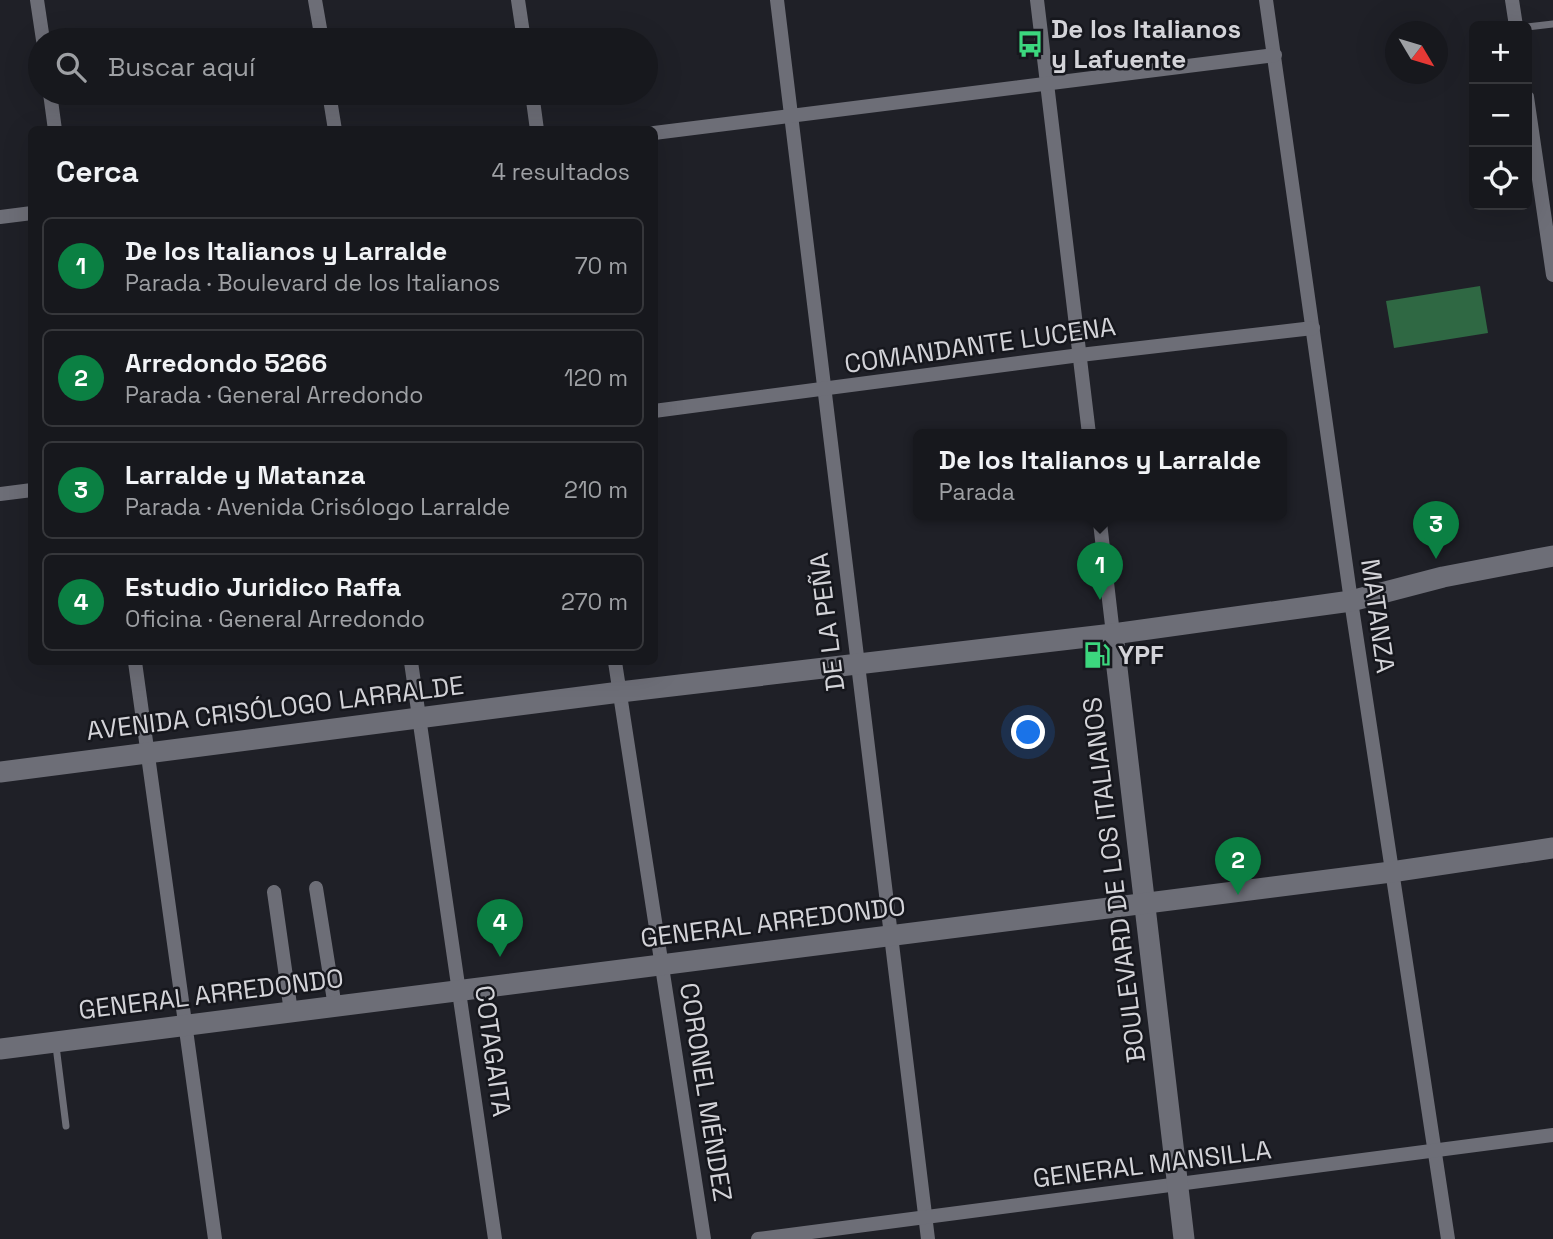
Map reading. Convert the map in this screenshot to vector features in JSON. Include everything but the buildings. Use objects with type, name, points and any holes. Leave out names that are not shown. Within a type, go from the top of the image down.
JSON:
[{"type":"street","points":[[37,0],[41,28]]},
{"type":"street","points":[[316,0],[320,28]]},
{"type":"street","points":[[518,0],[522,28]]},
{"type":"street","name":"DE LA PEÑA","points":[[777,0],[928,1239]]},
{"type":"street","points":[[1037,0],[1088,429]]},
{"type":"street","name":"MATANZA","points":[[1266,0],[1351,601],[1448,1239]]},
{"type":"street","points":[[1512,0],[1515,21]]},
{"type":"street","points":[[658,133],[1275,55]]},
{"type":"street","points":[[52,105],[54,126]]},
{"type":"street","points":[[331,105],[334,126]]},
{"type":"street","points":[[534,105],[536,126]]},
{"type":"street","points":[[1532,131],[1552,269]]},
{"type":"street","points":[[0,217],[28,214]]},
{"type":"street","name":"COMANDANTE LUCENA","points":[[658,411],[825,391],[1080,355],[1313,328]]},
{"type":"street","points":[[0,494],[28,490]]},
{"type":"street","name":"BOULEVARD DE LOS ITALIANOS","points":[[1100,520],[1184,1239]]},
{"type":"street","name":"AVENIDA CRISÓLOGO LARRALDE","points":[[0,772],[620,692],[1113,634],[1351,601],[1443,577],[1553,556]]},
{"type":"street","points":[[135,665],[215,1239]]},
{"type":"street","name":"COTAGAITA","points":[[411,665],[495,1239]]},
{"type":"street","name":"CORONEL MÉNDEZ","points":[[616,665],[704,1239]]},
{"type":"street","name":"GENERAL ARREDONDO","points":[[0,1049],[1146,904],[1553,848]]},
{"type":"street","points":[[316,888],[335,1007]]},
{"type":"street","points":[[274,892],[292,1012]]},
{"type":"street","name":"GENERAL MANSILLA","points":[[758,1239],[1436,1153],[1553,1135]]},
{"type":"lane","points":[[1532,26],[1553,24]]},
{"type":"lane","points":[[55,1042],[66,1126]]},
{"type":"shaded area","points":[[1480,286],[1488,333],[1394,348],[1386,301]]},
{"type":"place","name":"De los Italianos y Lafuente","points":[[1030,44]]},
{"type":"place","name":"Larralde y Matanza","points":[[1436,559]]},
{"type":"place","name":"De los Italianos y Larralde","points":[[1100,600]]},
{"type":"place","name":"YPF","points":[[1097,655]]},
{"type":"place","name":"Arredondo 5266","points":[[1238,895]]},
{"type":"place","name":"Estudio Juridico Raffa","points":[[500,957]]}]
